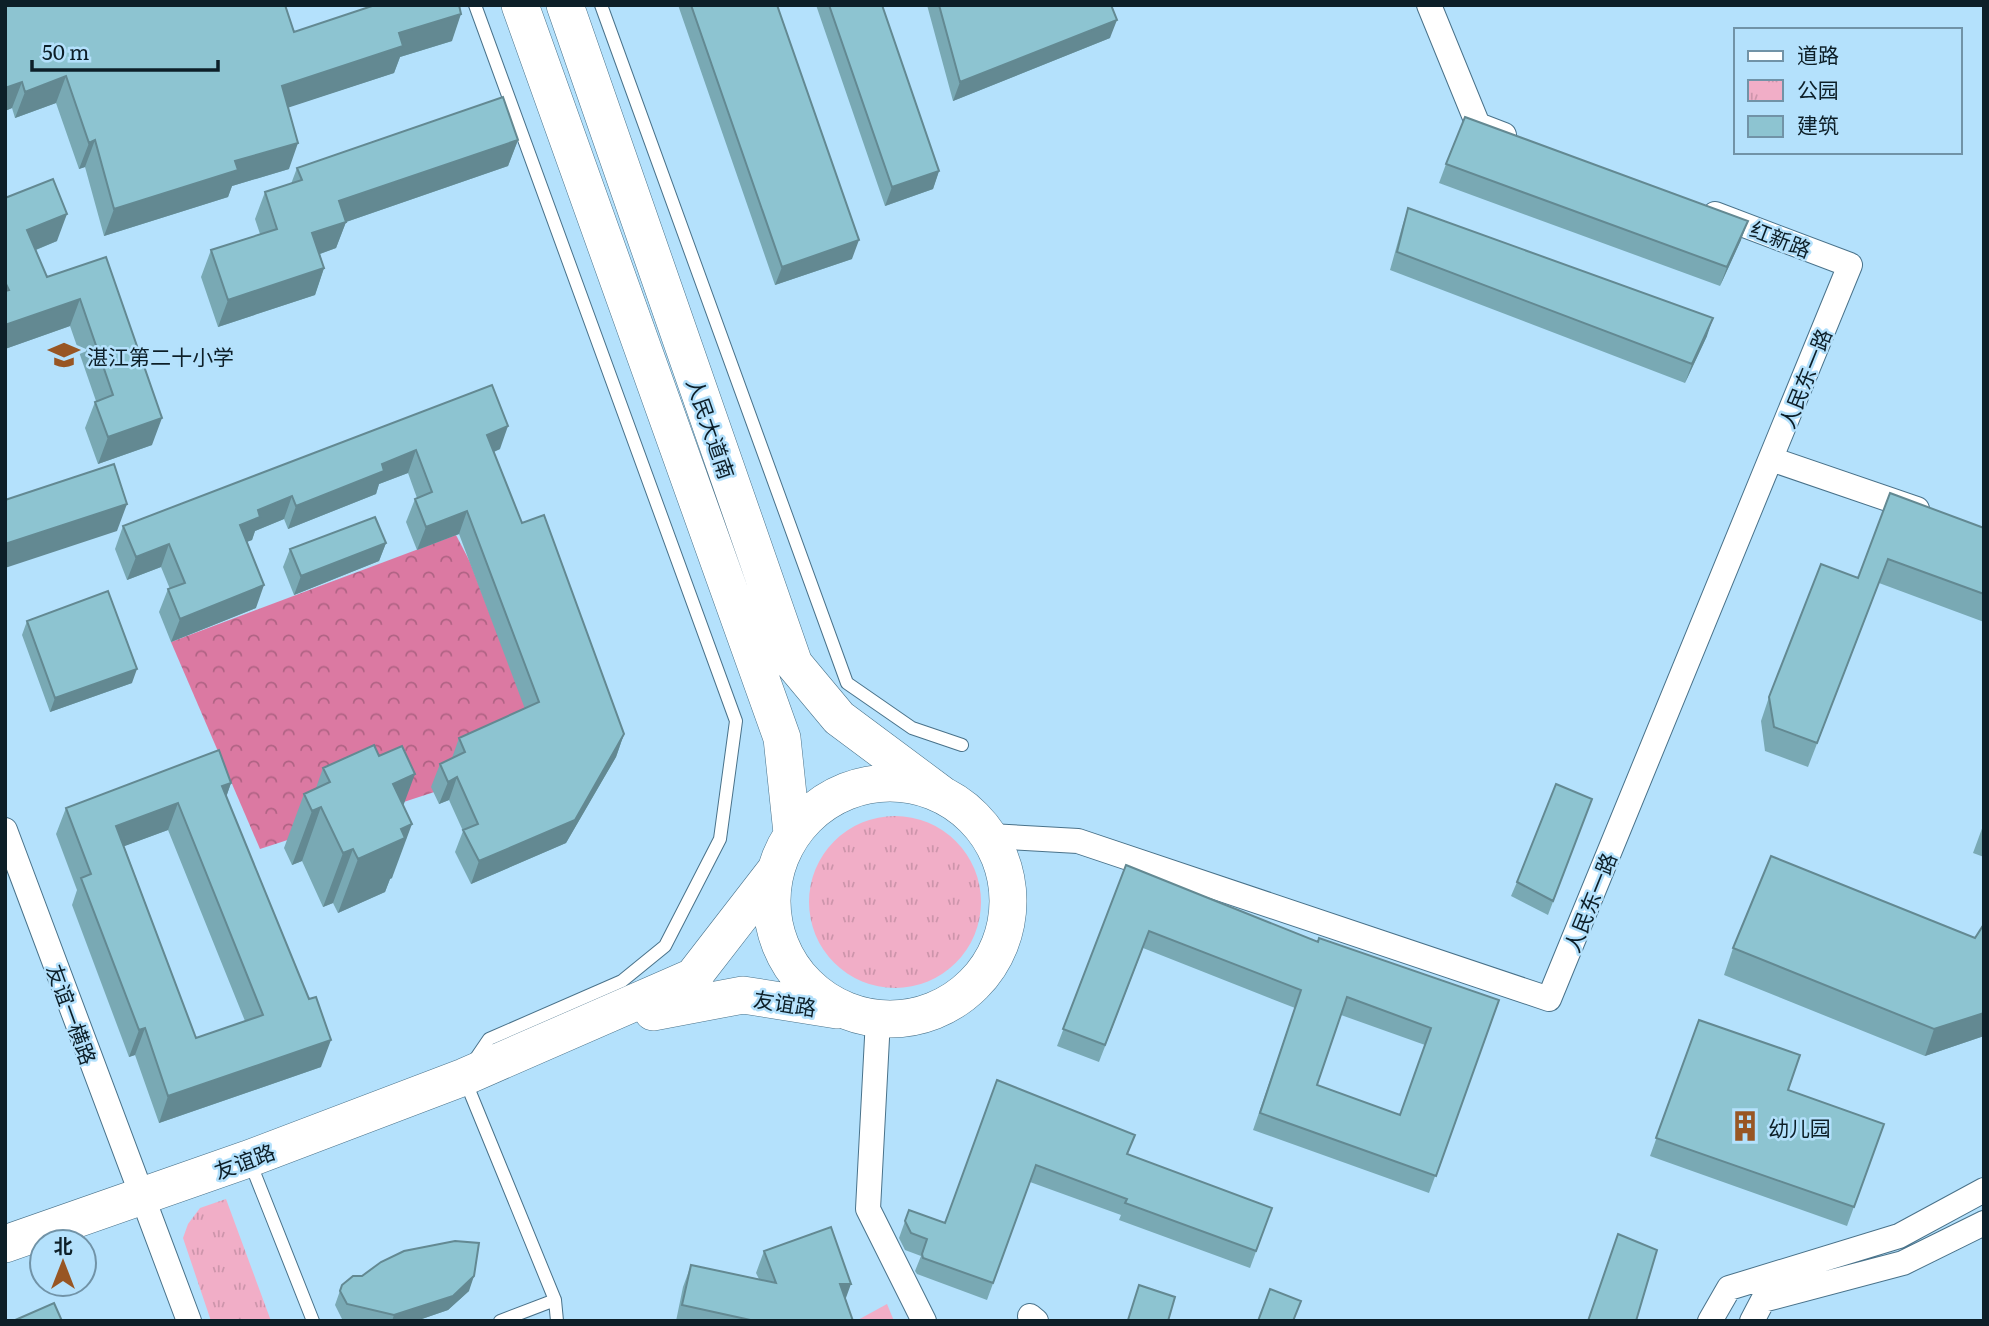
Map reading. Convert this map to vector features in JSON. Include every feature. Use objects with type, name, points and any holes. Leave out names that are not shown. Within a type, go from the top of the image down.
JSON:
[{"type":"main road","name":"人民大道南","points":[[520,5],[782,738],[783,768],[792,833]]},
{"type":"main road","name":"人民大道南","points":[[565,5],[794,664],[839,718],[941,794]]},
{"type":"main road","points":[[876,783],[909,784],[941,794],[968,811],[990,836],[1005,871],[1009,908],[1001,945],[981,978],[952,1002],[916,1017],[864,1016],[819,996],[794,971],[776,929],[771,906],[775,871],[792,833],[815,809],[844,792],[876,783]]},
{"type":"main road","name":"友谊路","points":[[472,1074],[693,977],[775,871]]},
{"type":"main road","name":"友谊路","points":[[5,1244],[248,1159],[472,1074],[631,1018],[697,1002],[743,995],[864,1016]]},
{"type":"street","points":[[1429,5],[1478,125],[1529,144]]},
{"type":"street","name":"红新路","points":[[1696,207],[1850,265]]},
{"type":"street","name":"人民东一路","points":[[990,836],[1078,841],[1549,999],[1850,265]]},
{"type":"street","points":[[1770,459],[1934,515]]},
{"type":"street","name":"友谊一横路","points":[[5,830],[177,1321]]},
{"type":"street","points":[[864,1016],[868,1209],[924,1321]]},
{"type":"street","points":[[1710,1321],[1729,1288],[1899,1236],[1984,1191]]},
{"type":"street","points":[[136,1199],[189,1321]]},
{"type":"street","points":[[1752,1321],[1763,1300],[1903,1264],[1984,1223]]},
{"type":"lane","points":[[475,5],[736,721],[720,839],[665,946],[622,981],[489,1039],[472,1074],[555,1300],[557,1321]]},
{"type":"lane","points":[[601,5],[847,683],[912,728],[962,745]]},
{"type":"lane","points":[[248,1159],[313,1321]]},
{"type":"lane","points":[[500,1321],[555,1300]]},
{"type":"green space","points":[[456,535],[470,562],[544,756],[260,849],[171,642]]},
{"type":"green space","points":[[895,816],[928,823],[956,841],[974,869],[981,902],[974,935],[956,963],[928,981],[895,988],[862,981],[834,963],[816,935],[809,902],[816,869],[834,841],[862,823]]},
{"type":"green space","points":[[226,1199],[271,1321],[211,1321],[183,1238],[188,1224],[200,1208]]},
{"type":"green space","points":[[887,1304],[894,1321],[856,1321]]},
{"type":"building","points":[[5,5],[285,5],[294,32],[375,5],[459,5],[461,14],[399,33],[403,46],[282,86],[298,143],[235,161],[238,170],[114,209],[95,140],[89,143],[66,76],[25,92],[22,82],[5,88]]},
{"type":"building","points":[[691,5],[777,5],[859,240],[782,267]]},
{"type":"building","points":[[829,5],[882,5],[939,171],[892,187]]},
{"type":"building","points":[[939,5],[1111,5],[1117,20],[960,82]]},
{"type":"building","points":[[503,97],[518,140],[339,201],[346,222],[312,233],[324,268],[228,300],[211,250],[277,229],[265,192],[302,180],[297,168]]},
{"type":"building","points":[[1465,117],[1748,221],[1727,267],[1446,164]]},
{"type":"building","points":[[53,179],[67,214],[27,230],[47,277],[106,257],[162,418],[108,437],[95,402],[113,395],[80,299],[5,325],[5,291],[9,290],[5,282],[5,198]]},
{"type":"building","points":[[1408,208],[1713,318],[1692,364],[1397,252]]},
{"type":"building","points":[[492,385],[508,426],[487,435],[522,523],[544,515],[624,734],[575,820],[479,861],[463,830],[478,824],[457,777],[448,782],[440,764],[465,752],[459,738],[539,702],[467,511],[426,527],[415,499],[432,492],[416,450],[382,464],[384,471],[296,506],[292,496],[258,510],[260,517],[240,525],[264,585],[180,619],[168,589],[185,583],[169,544],[136,557],[123,526]]},
{"type":"building","points":[[114,464],[127,504],[5,544],[5,500]]},
{"type":"building","points":[[1890,493],[1984,528],[1984,594],[1888,559],[1817,743],[1774,727],[1769,697],[1821,564],[1858,578]]},
{"type":"building","points":[[375,517],[386,543],[301,576],[290,549]]},
{"type":"building","points":[[108,591],[137,669],[55,698],[27,621]]},
{"type":"building","points":[[374,745],[379,756],[402,746],[415,774],[393,784],[412,824],[401,829],[405,838],[358,859],[353,849],[343,853],[321,807],[312,811],[304,794],[330,782],[323,768]]},
{"type":"building","points":[[219,750],[231,783],[222,786],[309,999],[316,997],[331,1040],[168,1096],[145,1028],[139,1030],[81,878],[91,874],[66,808]],"holes":[[[178,803],[263,1015],[196,1038],[116,826]]]},
{"type":"building","points":[[1556,784],[1592,799],[1553,901],[1517,882]]},
{"type":"building","points":[[1771,856],[1975,938],[1984,924],[1984,1013],[1934,1029],[1733,948]]},
{"type":"building","points":[[1126,865],[1318,942],[1319,938],[1499,1000],[1436,1176],[1260,1113],[1301,990],[1149,931],[1105,1045],[1063,1029]],"holes":[[[1347,997],[1431,1028],[1400,1115],[1317,1085]]]},
{"type":"building","name":"幼儿园","points":[[1699,1020],[1800,1055],[1788,1090],[1884,1124],[1854,1207],[1656,1138]]},
{"type":"building","points":[[997,1080],[1135,1135],[1127,1154],[1272,1208],[1256,1251],[1125,1203],[1127,1199],[1036,1165],[993,1283],[923,1258],[927,1239],[911,1233],[905,1221],[909,1210],[945,1223]]},
{"type":"building","points":[[831,1227],[851,1284],[840,1284],[853,1321],[755,1321],[682,1305],[691,1265],[776,1283],[764,1251]]},
{"type":"building","points":[[1618,1234],[1657,1250],[1636,1321],[1588,1321]]},
{"type":"building","points":[[455,1241],[479,1243],[474,1276],[453,1296],[394,1315],[347,1304],[340,1291],[342,1285],[353,1276],[362,1276],[381,1262],[404,1251]]},
{"type":"building","points":[[1139,1285],[1175,1297],[1168,1321],[1128,1320]]},
{"type":"building","points":[[1270,1289],[1301,1301],[1293,1321],[1258,1321]]},
{"type":"building","points":[[54,1303],[62,1321],[13,1321]]},
{"type":"place","name":"湛江第二十小学","points":[[64,355]]},
{"type":"place","name":"幼儿园","points":[[1745,1126]]}]
